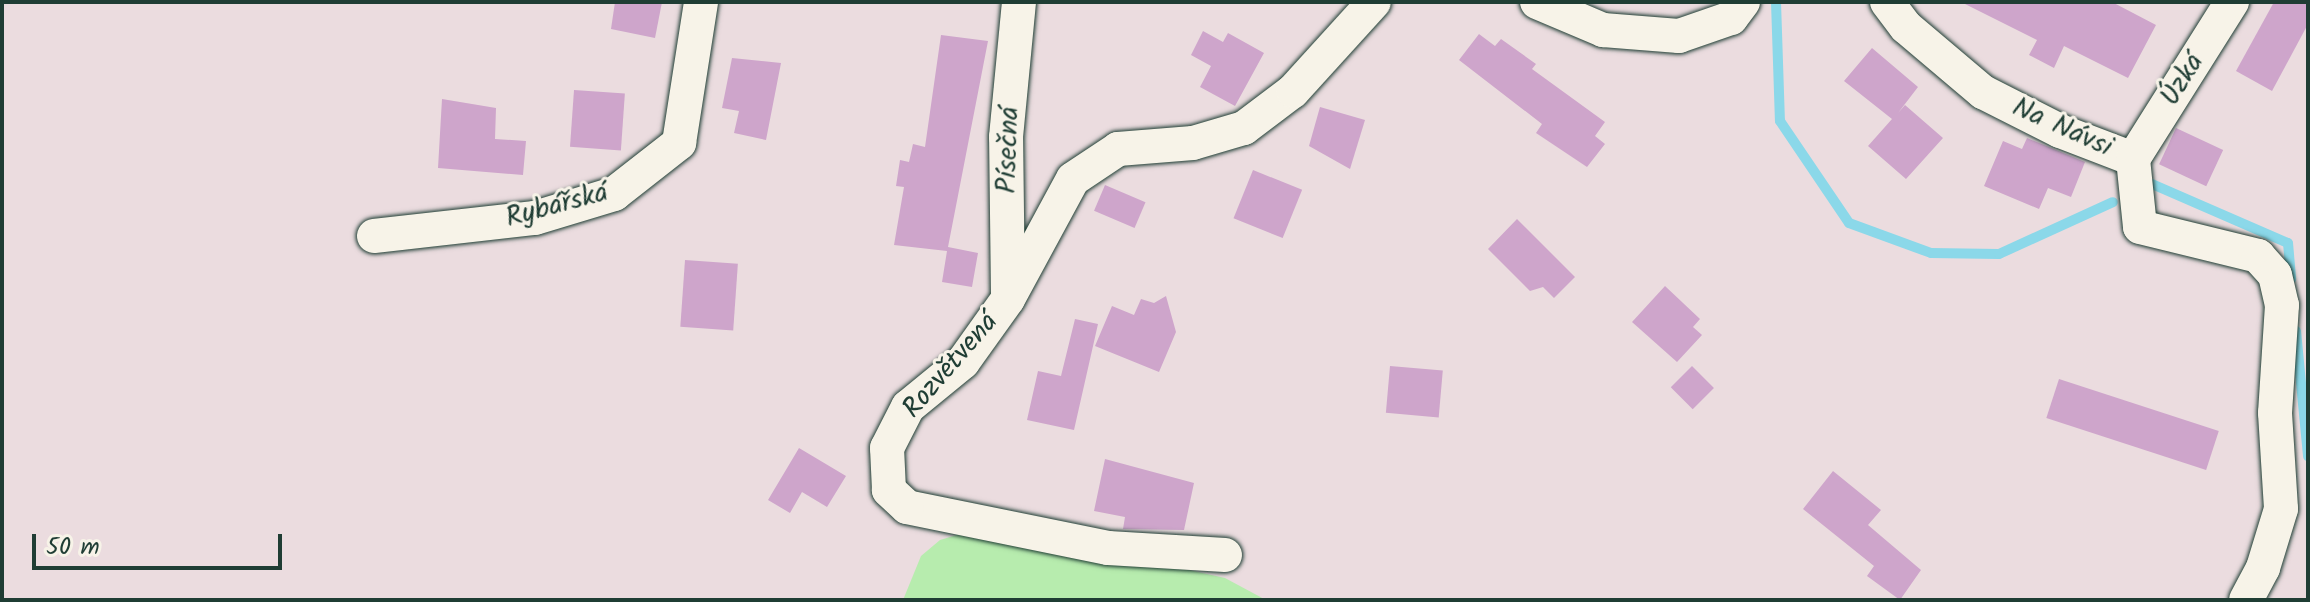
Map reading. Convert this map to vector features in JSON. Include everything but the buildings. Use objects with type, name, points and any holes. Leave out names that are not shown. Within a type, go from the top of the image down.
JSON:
[{"type":"street","name":"Rybářská","points":[[374,236],[535,218],[614,194],[679,143],[701,2]]},
{"type":"street","name":"Písečná","points":[[1008,299],[1006,137],[1019,2]]},
{"type":"street","name":"Rozvětvená","points":[[1225,555],[1108,548],[907,507],[889,490],[887,448],[908,407],[963,362],[1008,299],[1073,179],[1118,149],[1193,143],[1244,128],[1293,91],[1374,2]]},
{"type":"street","points":[[1537,2],[1603,30],[1679,36],[1731,18],[1743,2]]},
{"type":"street","name":"Na Návsi","points":[[1887,2],[1906,27],[1983,92],[2060,131],[2133,159],[2140,227],[2258,256],[2275,275],[2282,305],[2275,413],[2295,508]]},
{"type":"street","name":"Úzká","points":[[2133,159],[2232,2]]},
{"type":"street","points":[[2246,600],[2295,508]]},
{"type":"green space","points":[[960,534],[1135,558],[1225,578],[1266,600],[903,600],[921,556],[940,540]]},
{"type":"waterway","points":[[1776,2],[1780,121],[1849,223],[1931,253],[1999,254],[2113,202]]},
{"type":"waterway","points":[[2152,184],[2288,243],[2291,279]]},
{"type":"waterway","points":[[2296,331],[2308,456]]}]
